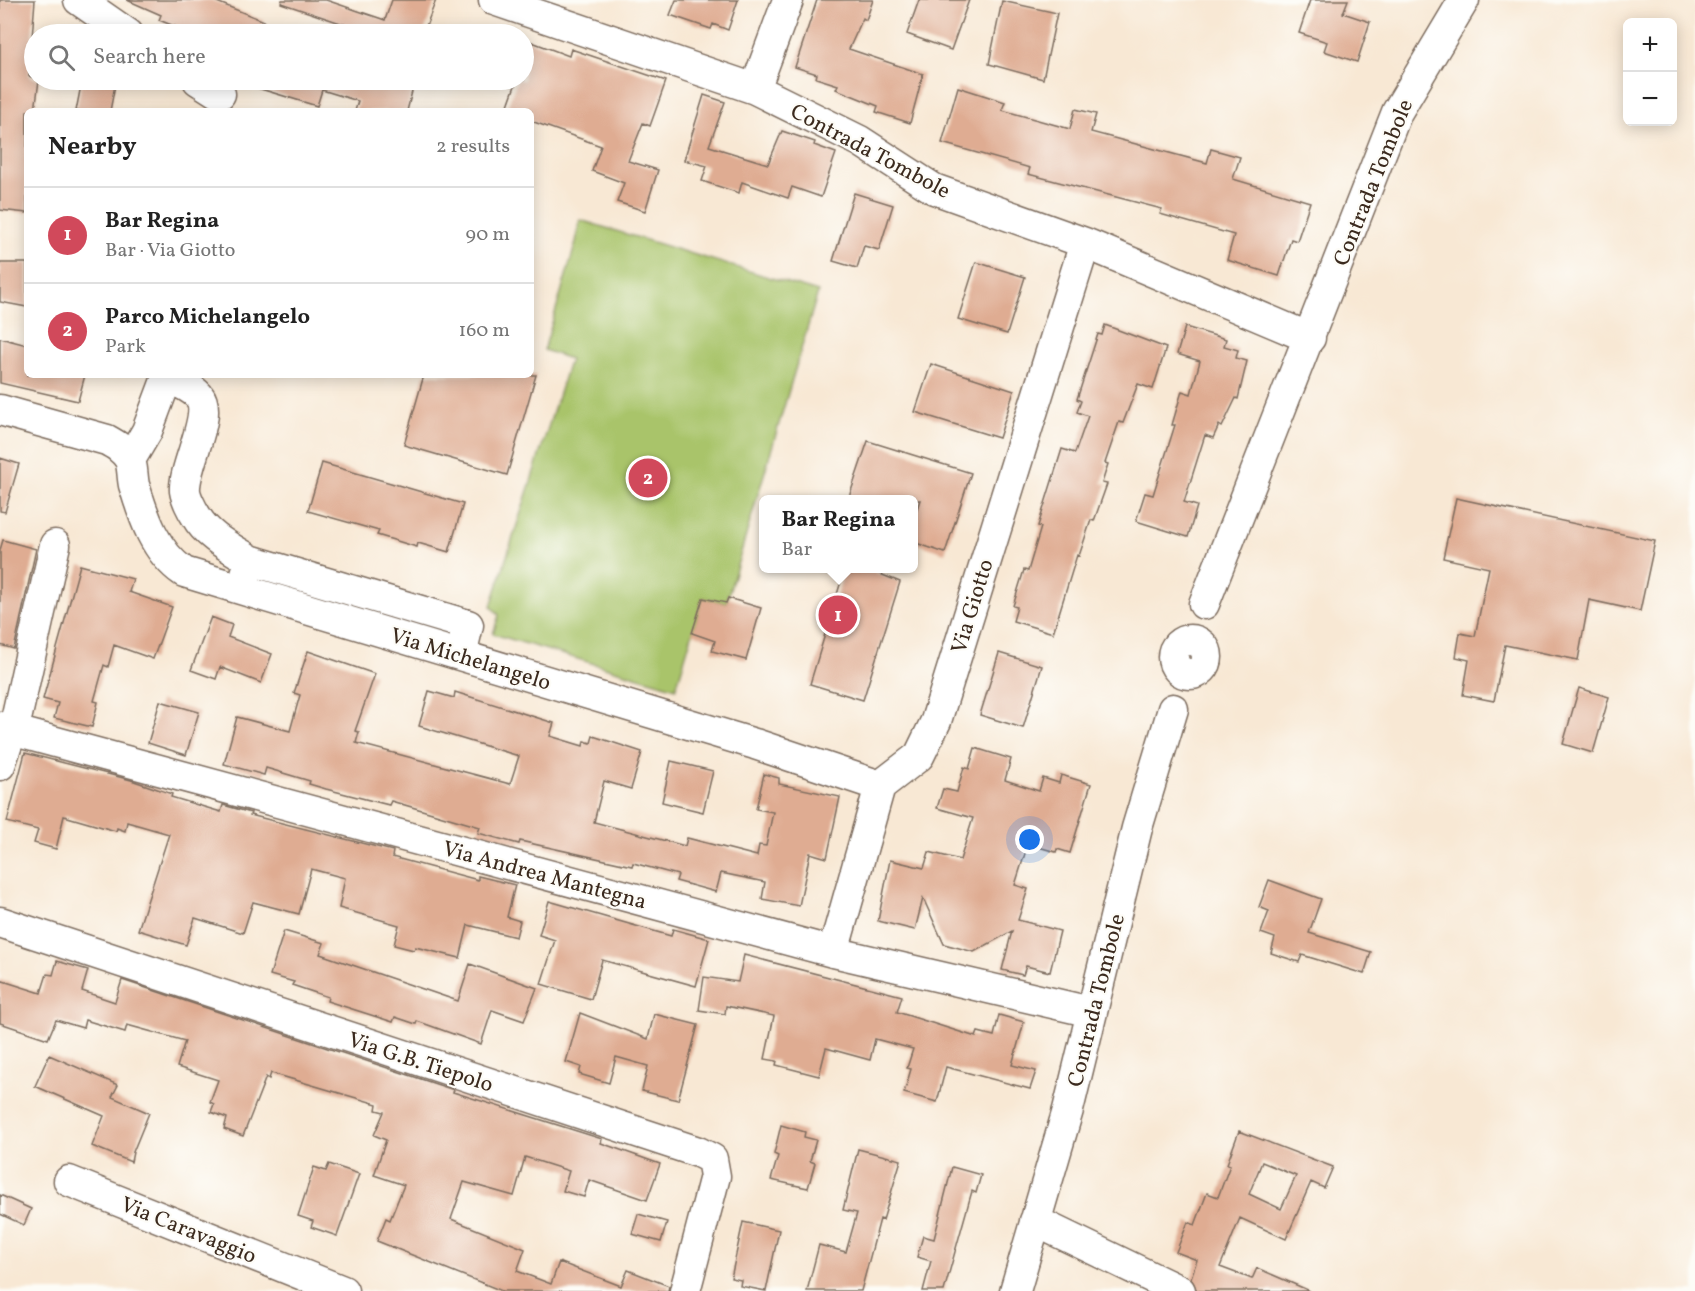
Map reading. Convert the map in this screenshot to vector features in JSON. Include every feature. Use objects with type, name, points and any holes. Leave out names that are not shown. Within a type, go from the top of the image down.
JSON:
[{"type":"street","points":[[79,0],[114,24]]},
{"type":"street","name":"Contrada Tombole","points":[[494,0],[755,89],[860,141],[934,189],[1085,243],[1295,329],[1310,338]]},
{"type":"street","points":[[755,89],[788,0]]},
{"type":"street","name":"Contrada Tombole","points":[[1015,1291],[1068,1110],[1137,828],[1204,604],[1310,338],[1396,112],[1464,0]]},
{"type":"street","name":"Via Giotto","points":[[880,786],[919,756],[936,721],[1085,243]]},
{"type":"street","points":[[0,410],[108,440],[120,448],[130,460],[147,431],[166,378]]},
{"type":"street","points":[[171,378],[200,397],[202,405],[202,422],[185,492],[196,517],[246,574]]},
{"type":"street","name":"Via Michelangelo","points":[[130,460],[134,483],[144,514],[158,546],[170,562],[184,572],[246,574],[461,655],[755,744],[880,786]]},
{"type":"street","points":[[0,765],[6,729],[55,545]]},
{"type":"street","name":"Via Andrea Mantegna","points":[[6,729],[833,952],[1091,1012]]},
{"type":"street","points":[[833,952],[880,786]]},
{"type":"street","name":"Via G.B. Tiepolo","points":[[0,922],[698,1152],[712,1159],[715,1176],[685,1291]]},
{"type":"street","name":"Via Caravaggio","points":[[69,1181],[343,1291]]},
{"type":"street","points":[[1035,1221],[1180,1291]]},
{"type":"green space","points":[[580,220],[818,292],[726,603],[703,598],[676,688],[493,634],[499,615],[491,606],[570,359],[544,350],[576,242]]},
{"type":"building","points":[[0,0],[35,0],[33,24],[24,24],[24,90],[38,90],[35,108],[24,108],[24,213],[0,210]]},
{"type":"building","points":[[127,0],[212,0],[264,21],[263,24],[169,24],[159,20],[161,15]]},
{"type":"building","points":[[282,0],[326,0],[385,20],[392,0],[436,0],[427,24],[343,24],[281,3]]},
{"type":"building","points":[[676,0],[738,0],[728,30],[713,24],[711,29],[670,15]]},
{"type":"building","points":[[817,0],[873,0],[866,20],[863,18],[849,49],[923,74],[910,123],[876,112],[878,106],[836,89],[838,85],[816,78],[817,74],[795,67]]},
{"type":"building","points":[[919,0],[969,0],[951,50],[907,34]]},
{"type":"building","points":[[1310,0],[1348,0],[1343,13],[1370,22],[1357,62],[1324,51],[1327,42],[1299,33]]},
{"type":"building","points":[[1002,1],[1057,13],[1043,79],[989,64]]},
{"type":"building","points":[[534,43],[569,56],[571,49],[666,81],[650,126],[643,123],[628,161],[658,170],[645,211],[617,202],[624,183],[592,171],[601,146],[534,122],[534,108],[507,108],[513,90],[534,90]]},
{"type":"building","points":[[958,87],[1005,102],[1002,110],[1070,129],[1075,109],[1096,114],[1091,132],[1207,163],[1211,149],[1240,157],[1233,179],[1310,202],[1297,241],[1291,239],[1279,276],[1227,260],[1234,235],[1160,214],[1162,209],[1028,174],[1030,168],[942,143]]},
{"type":"building","points":[[80,90],[114,90],[111,108],[77,108]]},
{"type":"building","points":[[264,90],[322,90],[317,106]]},
{"type":"building","points":[[322,90],[412,90],[408,108],[356,108],[358,101]]},
{"type":"building","points":[[704,95],[725,102],[709,146],[768,164],[782,131],[815,142],[814,145],[836,153],[821,197],[792,187],[788,198],[742,182],[739,193],[702,181],[707,166],[684,160]]},
{"type":"building","points":[[854,193],[893,205],[879,250],[864,246],[857,268],[833,261]]},
{"type":"building","points":[[976,262],[1025,277],[1007,334],[958,319]]},
{"type":"building","points":[[0,263],[24,263],[24,306],[0,302]]},
{"type":"building","points":[[1105,325],[1166,348],[1153,389],[1138,384],[1123,423],[1119,422],[1105,463],[1108,464],[1102,483],[1107,484],[1094,521],[1091,520],[1079,556],[1077,555],[1053,633],[1013,621],[1017,607],[1013,606],[1024,570],[1028,571],[1041,527],[1038,526],[1062,449],[1075,453],[1088,416],[1077,412],[1081,401],[1077,399],[1098,334],[1102,335]]},
{"type":"building","points":[[1185,327],[1226,339],[1224,346],[1238,350],[1236,358],[1247,361],[1238,399],[1236,398],[1222,427],[1219,425],[1213,438],[1205,435],[1184,502],[1197,506],[1188,537],[1136,521],[1145,493],[1153,495],[1175,425],[1172,425],[1182,391],[1191,394],[1200,361],[1177,354]]},
{"type":"building","points":[[0,338],[24,344],[24,378],[84,378],[78,401],[0,383]]},
{"type":"building","points":[[931,364],[1014,391],[999,438],[915,412]]},
{"type":"building","points":[[536,375],[507,475],[404,445],[423,378],[534,378]]},
{"type":"building","points":[[868,441],[971,473],[945,553],[918,544],[920,500],[918,500],[918,495],[850,495]]},
{"type":"building","points":[[0,458],[19,464],[5,512],[0,511]]},
{"type":"building","points":[[322,463],[463,504],[449,552],[418,543],[417,547],[377,535],[379,531],[308,511]]},
{"type":"building","points":[[1456,498],[1655,541],[1640,611],[1589,600],[1578,660],[1505,645],[1494,701],[1463,695],[1469,660],[1456,657],[1460,633],[1475,636],[1489,568],[1443,558]]},
{"type":"building","points":[[3,540],[36,549],[14,649],[0,645],[0,550]]},
{"type":"building","points":[[80,565],[133,579],[129,592],[172,607],[153,659],[114,645],[108,667],[104,665],[94,701],[98,702],[92,727],[54,718],[58,703],[43,699]]},
{"type":"building","points":[[843,573],[878,573],[900,582],[863,700],[810,684]]},
{"type":"building","points":[[703,598],[726,603],[728,598],[761,608],[746,660],[712,651],[715,641],[692,633]]},
{"type":"building","points":[[211,617],[232,625],[228,637],[272,654],[261,683],[220,667],[216,679],[191,670]]},
{"type":"building","points":[[308,651],[375,674],[355,731],[359,732],[356,743],[510,784],[519,756],[419,726],[429,691],[454,698],[455,692],[554,723],[550,736],[583,746],[584,741],[591,743],[593,736],[642,752],[631,789],[604,781],[594,822],[685,846],[687,838],[757,856],[759,845],[766,846],[773,812],[756,809],[764,774],[779,778],[779,784],[840,797],[827,858],[810,853],[799,906],[762,899],[765,882],[721,873],[716,892],[676,881],[678,875],[633,863],[632,866],[520,841],[519,844],[478,833],[480,827],[391,801],[389,805],[326,789],[309,784],[310,781],[266,768],[264,775],[224,764],[237,717],[290,731],[300,695],[294,693]]},
{"type":"building","points":[[999,653],[1042,666],[1023,728],[980,715]]},
{"type":"building","points":[[1579,688],[1609,697],[1593,753],[1563,744]]},
{"type":"building","points":[[160,701],[199,712],[186,755],[148,743]]},
{"type":"building","points":[[975,748],[1011,759],[1005,780],[1039,791],[1043,778],[1059,783],[1061,775],[1091,784],[1070,853],[1057,849],[1056,852],[1028,844],[1015,885],[1028,889],[1018,920],[1060,931],[1050,972],[1026,966],[1023,975],[1002,970],[1012,931],[974,952],[944,944],[923,898],[915,930],[878,921],[890,860],[924,868],[929,852],[960,860],[973,818],[937,808],[943,789],[957,792],[964,767],[969,769]]},
{"type":"building","points":[[25,753],[131,780],[172,794],[171,797],[221,812],[223,805],[251,813],[250,815],[393,851],[392,857],[478,880],[478,876],[515,885],[507,917],[520,921],[516,937],[468,925],[460,958],[415,947],[414,950],[394,945],[399,925],[339,908],[345,878],[311,869],[299,914],[253,902],[243,933],[195,918],[186,945],[138,930],[169,834],[127,822],[125,831],[117,828],[116,831],[64,816],[56,849],[34,843],[38,830],[7,822]]},
{"type":"building","points":[[671,761],[713,771],[703,812],[662,802]]},
{"type":"building","points":[[1269,880],[1321,899],[1309,933],[1371,952],[1364,974],[1302,955],[1299,962],[1271,953],[1275,938],[1261,933],[1269,911],[1259,907]]},
{"type":"building","points":[[549,901],[671,936],[673,929],[709,939],[696,986],[602,960],[591,999],[541,984],[555,940],[539,935]]},
{"type":"building","points":[[284,931],[324,943],[320,954],[458,1001],[470,964],[537,988],[524,1021],[492,1010],[481,1044],[417,1021],[416,1024],[395,1017],[393,1022],[327,1001],[328,997],[292,985],[294,982],[270,975]]},
{"type":"building","points":[[744,955],[902,996],[897,1012],[976,1037],[978,1032],[994,1036],[999,1015],[1024,1022],[1012,1065],[1036,1071],[1030,1089],[946,1067],[937,1102],[904,1093],[911,1069],[907,1068],[913,1049],[875,1039],[870,1060],[826,1048],[819,1076],[776,1065],[777,1061],[765,1059],[774,1016],[726,1006],[725,1014],[699,1010],[704,977],[738,982]]},
{"type":"building","points":[[57,961],[88,970],[82,991],[115,1002],[122,980],[454,1090],[453,1092],[602,1139],[601,1143],[660,1164],[647,1200],[589,1180],[584,1197],[563,1191],[569,1171],[525,1157],[514,1196],[464,1182],[451,1219],[525,1249],[517,1271],[551,1284],[559,1262],[621,1286],[628,1270],[669,1286],[668,1291],[502,1291],[377,1241],[386,1218],[390,1220],[404,1185],[374,1175],[386,1140],[374,1135],[384,1112],[376,1110],[377,1104],[271,1073],[269,1079],[266,1077],[243,1136],[224,1129],[227,1118],[211,1112],[214,1104],[210,1102],[218,1080],[177,1067],[185,1041],[127,1025],[125,1032],[85,1020],[83,1028],[56,1020],[48,1039],[0,1023],[0,980],[41,993],[47,974],[53,975]]},
{"type":"building","points":[[580,1013],[648,1039],[654,1014],[698,1025],[678,1100],[642,1091],[648,1066],[616,1057],[609,1083],[579,1074],[581,1067],[566,1062]]},
{"type":"building","points":[[49,1055],[118,1085],[112,1097],[149,1113],[131,1162],[92,1146],[104,1116],[35,1086]]},
{"type":"building","points":[[781,1125],[805,1132],[804,1137],[816,1140],[810,1161],[815,1163],[808,1188],[771,1180],[778,1156],[774,1154]]},
{"type":"building","points":[[1239,1131],[1333,1167],[1324,1188],[1311,1182],[1286,1239],[1240,1218],[1220,1267],[1252,1279],[1257,1268],[1310,1291],[1197,1291],[1191,1278],[1197,1260],[1176,1252],[1188,1222],[1195,1225],[1207,1193],[1218,1197],[1230,1165],[1227,1164]],"holes":[[[1262,1162],[1296,1176],[1281,1209],[1249,1194]]]},
{"type":"building","points":[[858,1149],[901,1160],[883,1220],[880,1219],[861,1291],[807,1291],[819,1245],[846,1252],[857,1213],[843,1210]]},
{"type":"building","points":[[329,1164],[359,1174],[337,1236],[311,1227],[313,1221],[298,1216],[314,1167],[326,1171]]},
{"type":"building","points":[[952,1167],[981,1175],[976,1193],[972,1191],[944,1291],[923,1291],[931,1261],[917,1257],[923,1236],[934,1239]]},
{"type":"building","points":[[0,1195],[31,1209],[24,1225],[0,1214]]},
{"type":"building","points":[[638,1214],[667,1222],[661,1242],[632,1234]]},
{"type":"building","points":[[743,1222],[779,1230],[766,1291],[740,1286],[741,1280],[731,1278]]},
{"type":"place","name":"Parco Michelangelo","points":[[648,478]]},
{"type":"place","name":"Bar Regina","points":[[838,615]]}]
